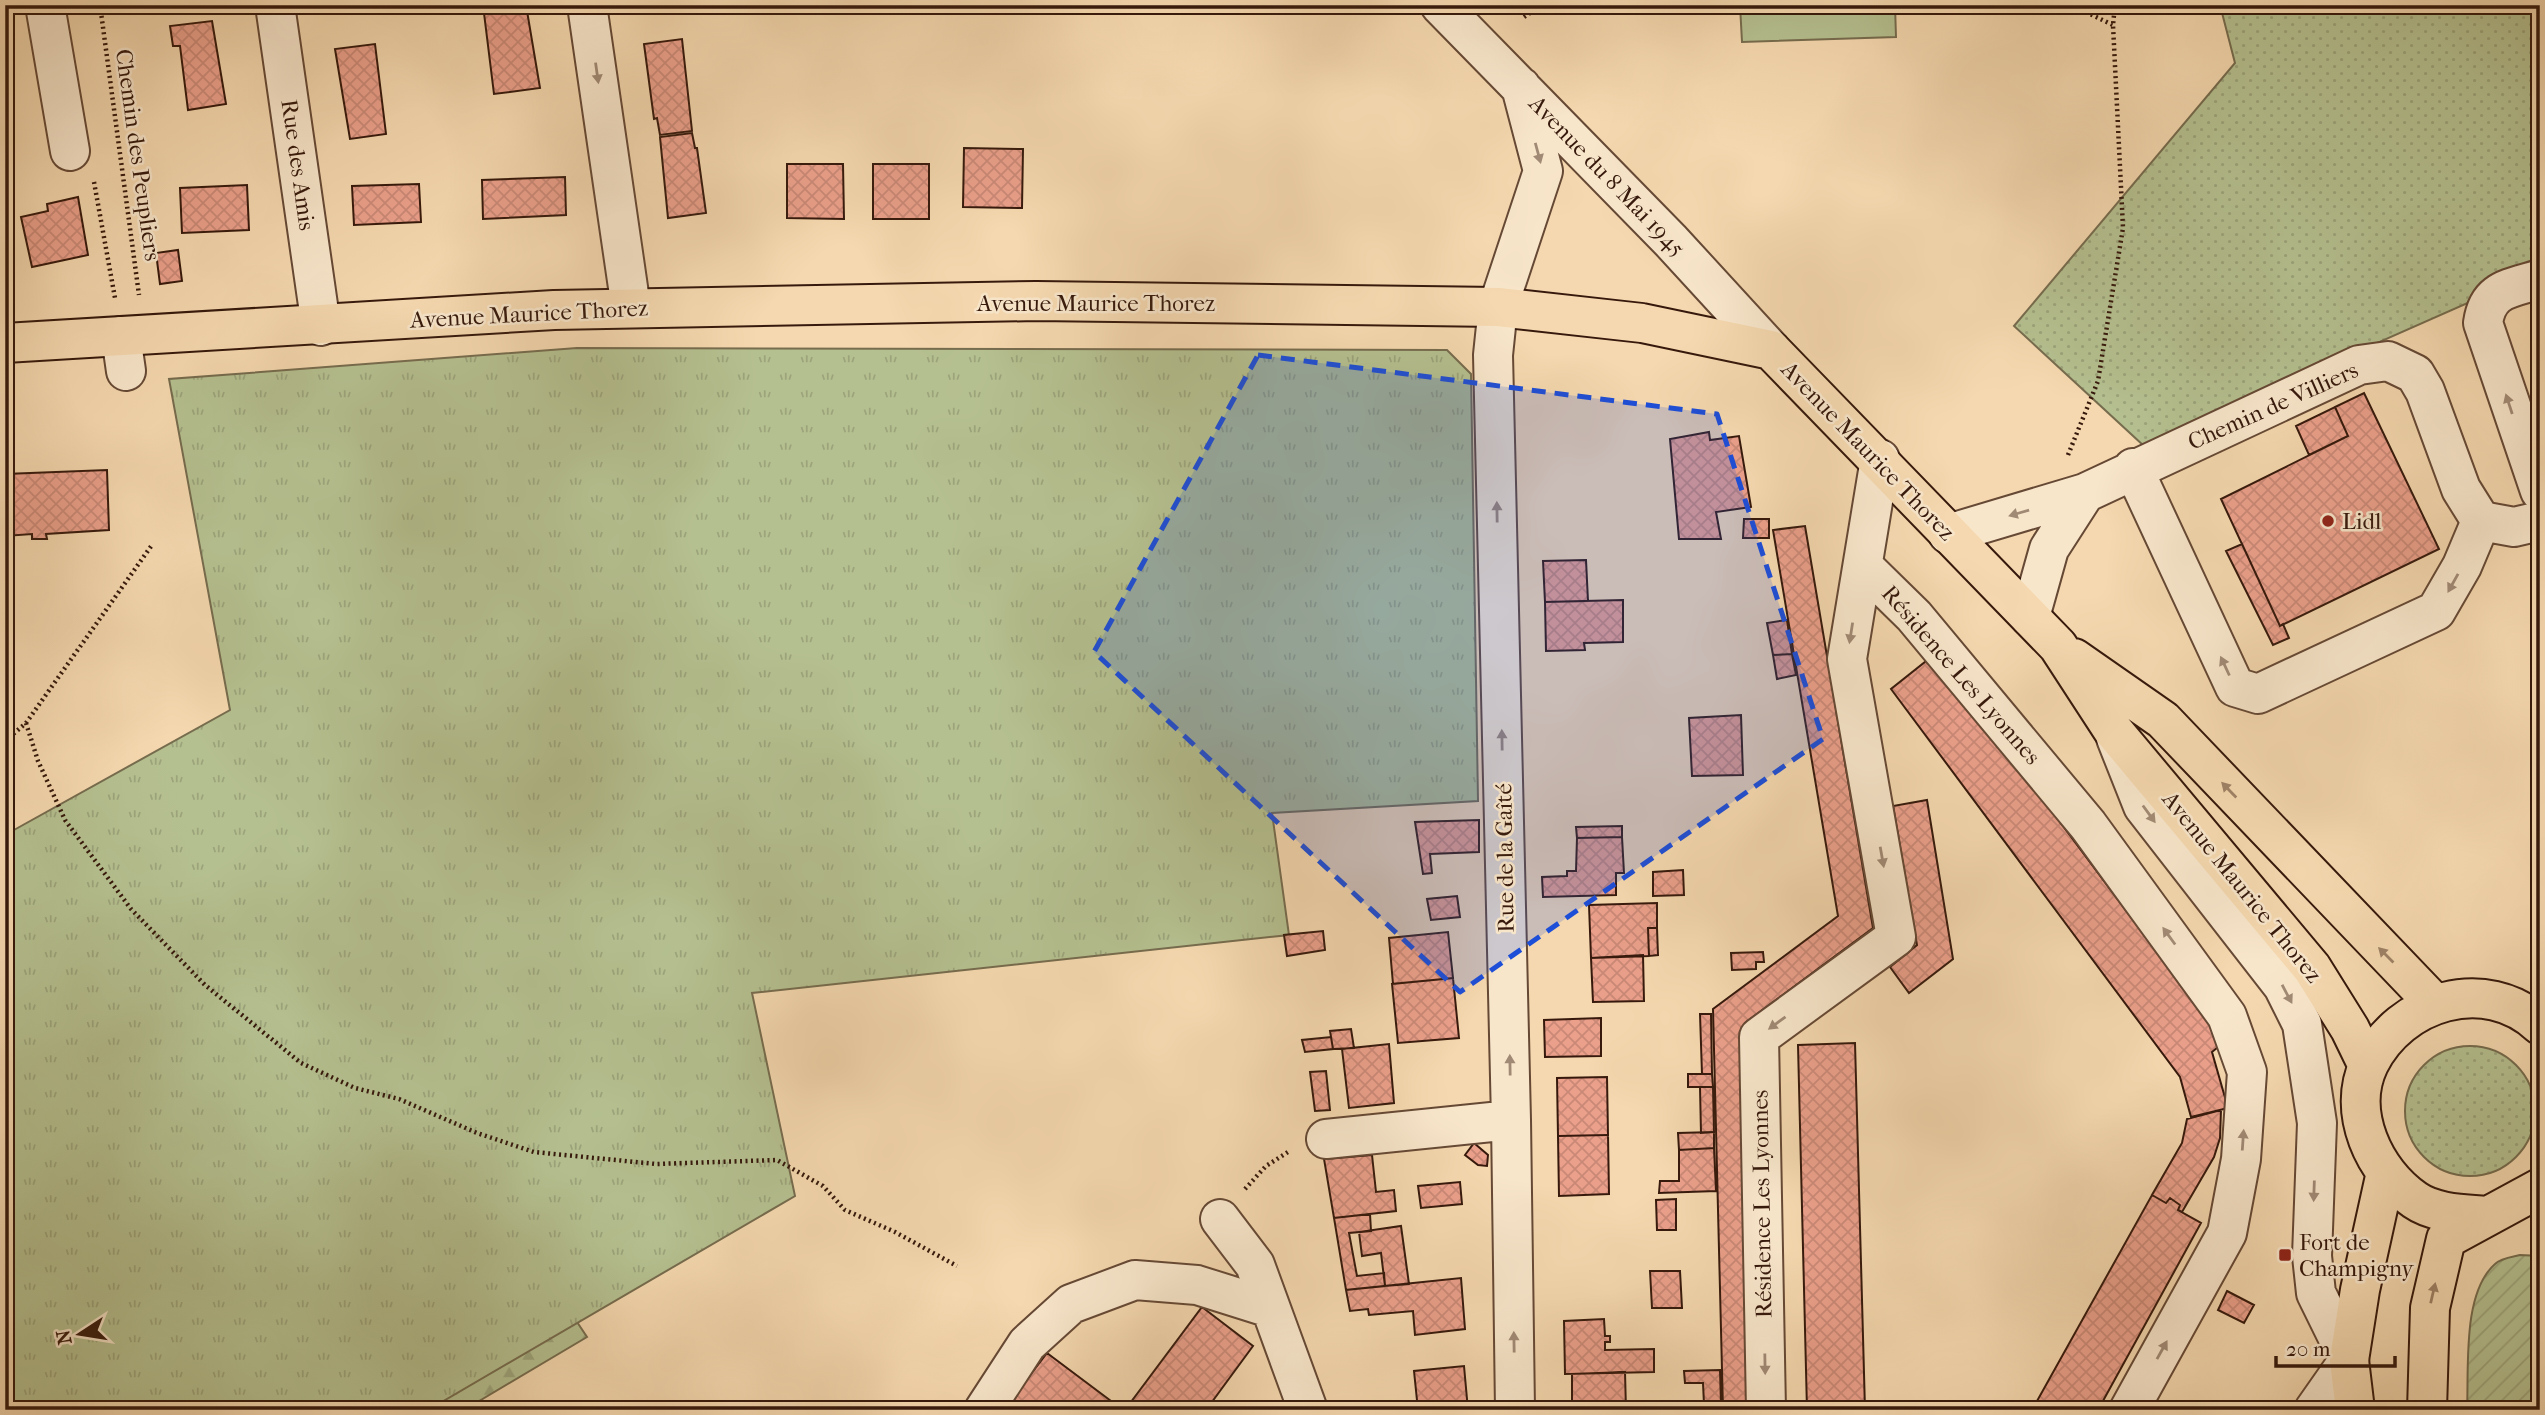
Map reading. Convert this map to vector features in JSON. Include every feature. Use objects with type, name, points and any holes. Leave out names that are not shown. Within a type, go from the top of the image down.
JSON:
[{"type":"main road","name":"Avenue Maurice Thorez","points":[[5,343],[124,354],[321,326],[631,308],[1036,301],[1498,307],[1642,323],[1771,350],[1880,459],[1948,534],[2058,646],[2163,720],[2434,1003]]},
{"type":"main road","name":"Avenue Maurice Thorez","points":[[2058,646],[2112,729],[2312,968],[2350,1029],[2368,1066]]},
{"type":"main road","points":[[2488,1216],[2452,1213],[2416,1201],[2378,1164],[2364,1132],[2362,1094],[2368,1066],[2388,1034],[2434,1003],[2482,998],[2536,1010]]},
{"type":"main road","points":[[2355,1410],[2350,1360],[2360,1290],[2386,1172]]},
{"type":"main road","points":[[2427,1410],[2430,1308],[2446,1239],[2540,1188]]},
{"type":"street","points":[[45,5],[70,151]]},
{"type":"street","name":"Rue des Amis","points":[[275,5],[321,326]]},
{"type":"street","points":[[587,5],[631,308]]},
{"type":"street","name":"Avenue du 8 Mai 1945","points":[[1453,10],[1521,87],[1771,350]]},
{"type":"street","name":"Rue de la Gaîté","points":[[1515,1410],[1493,355],[1498,307],[1543,171],[1521,87]]},
{"type":"street","points":[[2540,279],[2495,294],[2485,307],[2483,323],[2540,491]]},
{"type":"street","name":"Chemin de Villiers","points":[[1948,534],[2085,493],[2133,468],[2359,365],[2388,361],[2415,374],[2425,391],[2461,489],[2481,521]]},
{"type":"street","points":[[1863,566],[1880,459]]},
{"type":"street","points":[[2133,468],[2235,687],[2258,694],[2436,611],[2462,566],[2481,521],[2514,527],[2540,521]]},
{"type":"street","name":"Chemin de Villiers","points":[[2030,617],[2049,549],[2085,493]]},
{"type":"street","name":"Résidence Les Lyonnes","points":[[1766,1410],[1759,1037],[1896,937],[1847,659],[1863,566]]},
{"type":"street","name":"Résidence Les Lyonnes","points":[[1863,566],[1914,616],[2088,825],[2227,1016],[2247,1072],[2241,1159],[2227,1233],[2129,1410]]},
{"type":"street","points":[[2112,729],[2143,806],[2283,986],[2302,1024],[2317,1123],[2312,1256],[2316,1293],[2350,1360],[2315,1410]]},
{"type":"street","points":[[2317,1123],[2368,1066]]},
{"type":"street","points":[[1326,1139],[1511,1119]]},
{"type":"street","points":[[1220,1219],[1255,1265],[1308,1410]]},
{"type":"street","points":[[984,1410],[1027,1344],[1071,1304],[1135,1280],[1197,1284],[1270,1308]]},
{"type":"path","name":"Chemin des Peupliers","points":[[100,5],[139,301]]},
{"type":"path","points":[[1524,17],[1542,5]]},
{"type":"path","points":[[2071,5],[2113,25]]},
{"type":"path","points":[[2085,493],[2067,459],[2098,381],[2123,228],[2113,25],[2115,5]]},
{"type":"path","points":[[70,151],[80,149],[93,176],[124,354]]},
{"type":"path","points":[[5,741],[26,723],[152,545]]},
{"type":"path","points":[[26,723],[38,761],[65,820],[131,909],[205,985],[301,1063],[355,1088],[399,1098],[477,1133],[534,1152],[656,1164],[777,1160],[813,1179],[845,1210],[895,1232],[957,1266]]},
{"type":"path","points":[[1220,1219],[1266,1166],[1296,1147],[1326,1139]]},
{"type":"highlighted area","points":[[1258,355],[1717,414],[1823,739],[1460,992],[1094,652]]},
{"type":"green space","points":[[1740,5],[1895,5],[1896,37],[1742,42]]},
{"type":"green space","points":[[2220,5],[2540,5],[2540,271],[2144,446],[2014,326],[2235,63]]},
{"type":"green space","points":[[577,348],[1447,350],[1471,374],[1478,801],[1272,813],[1289,935],[752,993],[795,1196],[428,1410],[5,1410],[5,835],[230,710],[169,379]]},
{"type":"green space","points":[[2470,1046],[2495,1051],[2516,1065],[2530,1086],[2535,1111],[2530,1136],[2516,1157],[2495,1171],[2470,1176],[2445,1171],[2424,1157],[2410,1136],[2405,1111],[2410,1086],[2424,1065],[2445,1051]]},
{"type":"green space","points":[[2520,1255],[2540,1256],[2540,1410],[2467,1410],[2469,1332],[2477,1293],[2484,1277],[2495,1264]]},
{"type":"green space","points":[[573,1316],[587,1337],[464,1410],[416,1410]]},
{"type":"building","points":[[483,5],[526,5],[540,88],[494,94]]},
{"type":"building","points":[[212,21],[226,104],[188,110],[180,46],[173,46],[170,26]]},
{"type":"building","points":[[682,39],[692,131],[660,135],[657,118],[654,119],[644,44]]},
{"type":"building","points":[[375,44],[386,134],[350,139],[335,49]]},
{"type":"building","points":[[692,133],[697,148],[706,213],[668,218],[660,137]]},
{"type":"building","points":[[964,148],[1023,149],[1022,208],[963,207]]},
{"type":"building","points":[[787,164],[843,164],[844,219],[787,218]]},
{"type":"building","points":[[873,164],[929,164],[929,219],[873,219]]},
{"type":"building","points":[[565,177],[566,215],[483,219],[482,180]]},
{"type":"building","points":[[419,184],[421,222],[354,225],[352,186]]},
{"type":"building","points":[[247,185],[249,230],[182,233],[180,188]]},
{"type":"building","points":[[78,197],[88,255],[32,267],[21,217],[48,211],[47,204]]},
{"type":"building","points":[[178,250],[182,281],[160,284],[156,253]]},
{"type":"building","name":"Lidl","points":[[2364,393],[2439,549],[2280,626],[2221,499],[2348,436],[2335,407]]},
{"type":"building","points":[[2335,407],[2348,436],[2309,455],[2296,426]]},
{"type":"building","points":[[1709,432],[1710,440],[1739,436],[1751,507],[1716,512],[1721,539],[1679,539],[1670,439]]},
{"type":"building","points":[[107,470],[109,530],[46,534],[47,539],[32,539],[32,534],[5,536],[5,474]]},
{"type":"building","points":[[1744,519],[1769,519],[1769,538],[1743,538]]},
{"type":"building","points":[[1805,526],[1873,928],[1745,1023],[1755,1410],[1723,1410],[1713,1009],[1838,916],[1773,530]]},
{"type":"building","points":[[2242,544],[2280,626],[2283,624],[2289,638],[2273,645],[2226,551]]},
{"type":"building","points":[[1586,560],[1588,601],[1545,602],[1543,561]]},
{"type":"building","points":[[1623,600],[1623,642],[1584,643],[1585,650],[1546,651],[1545,602]]},
{"type":"building","points":[[1787,620],[1792,654],[1773,655],[1767,623]]},
{"type":"building","points":[[1792,654],[1796,675],[1777,679],[1773,655]]},
{"type":"building","points":[[1935,654],[2224,1042],[2212,1052],[2228,1108],[2191,1117],[2180,1077],[1891,689]]},
{"type":"building","points":[[1741,715],[1743,775],[1692,776],[1689,718]]},
{"type":"building","points":[[1927,800],[1953,959],[1909,993],[1890,967],[1917,945],[1893,806]]},
{"type":"building","points":[[1479,820],[1479,852],[1430,854],[1432,873],[1423,874],[1415,822]]},
{"type":"building","points":[[1622,826],[1622,837],[1577,838],[1576,827]]},
{"type":"building","points":[[1622,837],[1624,873],[1616,873],[1616,895],[1543,897],[1542,877],[1567,876],[1567,871],[1576,871],[1577,838]]},
{"type":"building","points":[[1683,870],[1684,895],[1653,896],[1653,872]]},
{"type":"building","points":[[1457,896],[1460,917],[1431,920],[1427,899]]},
{"type":"building","points":[[1657,903],[1657,928],[1648,928],[1649,956],[1591,958],[1589,905]]},
{"type":"building","points":[[1648,928],[1657,928],[1658,955],[1649,956]]},
{"type":"building","points":[[1323,931],[1325,950],[1287,956],[1284,935]]},
{"type":"building","points":[[1448,932],[1453,978],[1393,984],[1389,938]]},
{"type":"building","points":[[1763,952],[1764,962],[1756,962],[1756,969],[1732,970],[1731,953]]},
{"type":"building","points":[[1643,955],[1644,1001],[1593,1002],[1591,958]]},
{"type":"building","points":[[1453,978],[1459,1038],[1398,1043],[1392,984]]},
{"type":"building","points":[[1700,1014],[1711,1014],[1712,1074],[1702,1074]]},
{"type":"building","points":[[1601,1018],[1601,1056],[1545,1057],[1544,1020]]},
{"type":"building","points":[[1351,1029],[1354,1048],[1333,1049],[1330,1031]]},
{"type":"building","points":[[1331,1037],[1333,1049],[1305,1052],[1302,1040]]},
{"type":"building","points":[[1855,1043],[1865,1410],[1807,1410],[1798,1045]]},
{"type":"building","points":[[1389,1044],[1394,1103],[1349,1108],[1342,1049]]},
{"type":"building","points":[[1326,1071],[1330,1110],[1315,1111],[1310,1072]]},
{"type":"building","points":[[1688,1074],[1712,1074],[1713,1087],[1688,1087]]},
{"type":"building","points":[[1607,1077],[1608,1135],[1558,1136],[1557,1078]]},
{"type":"building","points":[[1700,1087],[1713,1087],[1714,1132],[1701,1133]]},
{"type":"building","points":[[2221,1110],[2220,1138],[2214,1157],[2182,1212],[2178,1210],[2180,1205],[2170,1198],[2166,1203],[2152,1195],[2182,1143],[2187,1119]]},
{"type":"building","points":[[1714,1132],[1714,1148],[1679,1150],[1678,1133]]},
{"type":"building","points":[[1608,1135],[1609,1194],[1559,1196],[1558,1136]]},
{"type":"building","points":[[1474,1143],[1488,1155],[1487,1166],[1478,1165],[1465,1155]]},
{"type":"building","points":[[1714,1148],[1716,1191],[1659,1193],[1660,1181],[1679,1181],[1679,1150]]},
{"type":"building","points":[[1372,1155],[1376,1192],[1394,1190],[1396,1211],[1334,1218],[1324,1159]]},
{"type":"building","points":[[1460,1182],[1462,1204],[1421,1208],[1418,1186]]},
{"type":"building","points":[[2152,1195],[2166,1203],[2170,1198],[2180,1205],[2178,1210],[2201,1223],[2098,1410],[2032,1410]]},
{"type":"building","points":[[1676,1199],[1676,1230],[1657,1230],[1656,1200]]},
{"type":"building","points":[[1370,1214],[1371,1231],[1349,1233],[1357,1276],[1384,1273],[1385,1286],[1346,1290],[1334,1218]]},
{"type":"building","points":[[1401,1226],[1409,1284],[1385,1286],[1381,1253],[1362,1256],[1359,1232]]},
{"type":"building","points":[[1650,1271],[1680,1271],[1682,1308],[1652,1308]]},
{"type":"building","points":[[1461,1278],[1465,1329],[1415,1335],[1413,1311],[1369,1315],[1368,1309],[1350,1311],[1346,1290]]},
{"type":"building","points":[[2227,1291],[2254,1305],[2244,1323],[2218,1310]]},
{"type":"building","points":[[1202,1307],[1253,1346],[1206,1410],[1125,1410]]},
{"type":"building","points":[[1604,1319],[1605,1336],[1610,1336],[1610,1342],[1605,1342],[1605,1350],[1654,1349],[1654,1372],[1565,1374],[1564,1321]]},
{"type":"building","points":[[1047,1353],[1123,1410],[1012,1410],[1007,1405]]},
{"type":"building","points":[[1464,1366],[1468,1410],[1418,1410],[1414,1371]]},
{"type":"building","points":[[1720,1370],[1721,1404],[1704,1404],[1703,1383],[1685,1383],[1684,1371]]},
{"type":"building","points":[[1625,1372],[1626,1410],[1572,1410],[1572,1374]]},
{"type":"place","name":"Lidl","points":[[2328,521]]},
{"type":"place","name":"Fort de Champigny","points":[[2285,1255]]}]
